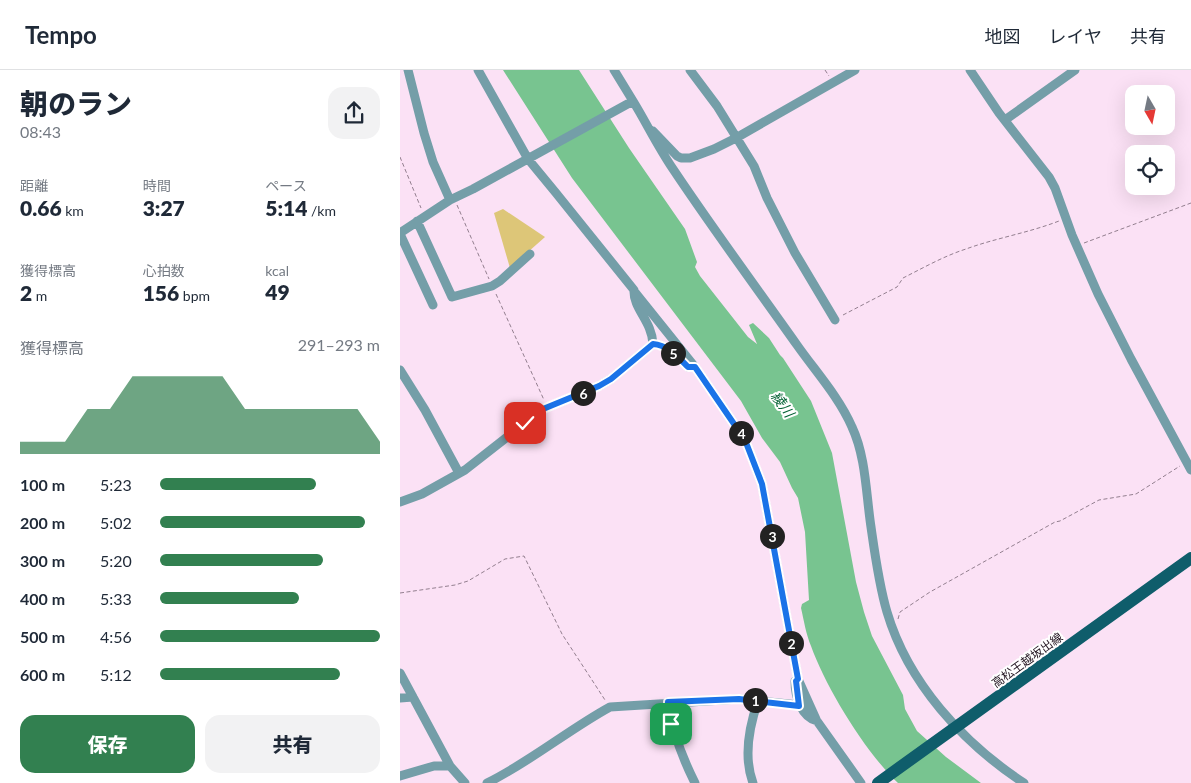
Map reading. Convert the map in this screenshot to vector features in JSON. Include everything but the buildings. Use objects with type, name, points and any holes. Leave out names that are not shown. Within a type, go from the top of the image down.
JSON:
[{"type":"main road","name":"高松王越坂出線","points":[[878,783],[1191,558]]},
{"type":"street","points":[[400,72],[408,70],[431,155],[450,200]]},
{"type":"street","points":[[478,70],[530,158],[695,367],[745,440],[762,484],[798,679],[817,721],[861,783]]},
{"type":"street","points":[[614,70],[631,102],[648,126],[681,158],[690,158],[736,138],[855,70]]},
{"type":"street","points":[[690,70],[717,106],[754,166],[767,198],[795,253],[835,320]]},
{"type":"street","points":[[970,70],[1005,120],[1049,176],[1098,294],[1126,351],[1190,464]]},
{"type":"street","points":[[1005,120],[1075,70]]},
{"type":"street","points":[[434,305],[400,234],[420,218],[450,200],[631,102]]},
{"type":"street","points":[[648,126],[657,146],[692,198],[830,388],[853,428],[860,453],[880,584],[887,613],[898,643],[915,675],[953,730],[1004,770],[1024,783]]},
{"type":"street","points":[[420,218],[452,297],[492,286],[530,254]]},
{"type":"street","points":[[634,290],[633,298],[650,325],[653,344]]},
{"type":"street","points":[[400,502],[422,494],[459,473],[482,458],[548,407],[599,386],[611,379],[653,344],[661,344],[688,367],[695,367]]},
{"type":"street","points":[[400,370],[425,410],[459,473]]},
{"type":"street","points":[[400,673],[450,766],[465,783]]},
{"type":"street","points":[[798,679],[796,686],[799,706],[813,720],[817,721]]},
{"type":"street","points":[[400,698],[413,697]]},
{"type":"street","points":[[487,783],[520,765],[610,707],[739,699],[799,706]]},
{"type":"street","points":[[754,783],[748,762],[748,746],[751,721],[758,701]]},
{"type":"street","points":[[668,702],[671,724],[695,783]]},
{"type":"street","points":[[400,776],[434,766],[450,766]]},
{"type":"path","points":[[400,158],[412,184],[420,218]]},
{"type":"path","points":[[1078,246],[1191,203]]},
{"type":"path","points":[[438,207],[458,205],[492,286],[548,407]]},
{"type":"path","points":[[835,320],[897,287],[902,278],[964,249],[1066,219]]},
{"type":"path","points":[[898,620],[900,612],[930,592],[1055,522],[1099,500],[1136,494],[1190,464]]},
{"type":"path","points":[[400,593],[455,585],[468,581],[505,559],[524,556],[562,634],[610,707]]},
{"type":"shaded area","points":[[503,209],[545,237],[510,268],[494,213]]},
{"type":"water","name":"綾川","points":[[503,70],[579,70],[629,148],[685,229],[697,262],[695,267],[700,276],[748,337],[757,344],[749,325],[753,323],[769,338],[783,358],[811,401],[832,453],[856,582],[864,612],[872,636],[903,695],[905,709],[917,731],[946,757],[981,783],[898,783],[860,738],[826,681],[808,637],[801,608],[802,604],[809,600],[805,532],[798,498],[780,462],[762,438],[741,401],[572,178]]},
{"type":"route","points":[[525,423],[543,409],[599,386],[611,379],[653,344],[661,344],[688,367],[695,367],[736,424],[745,440],[762,484],[798,679],[796,686],[799,706],[739,699],[668,702],[671,724]]}]
